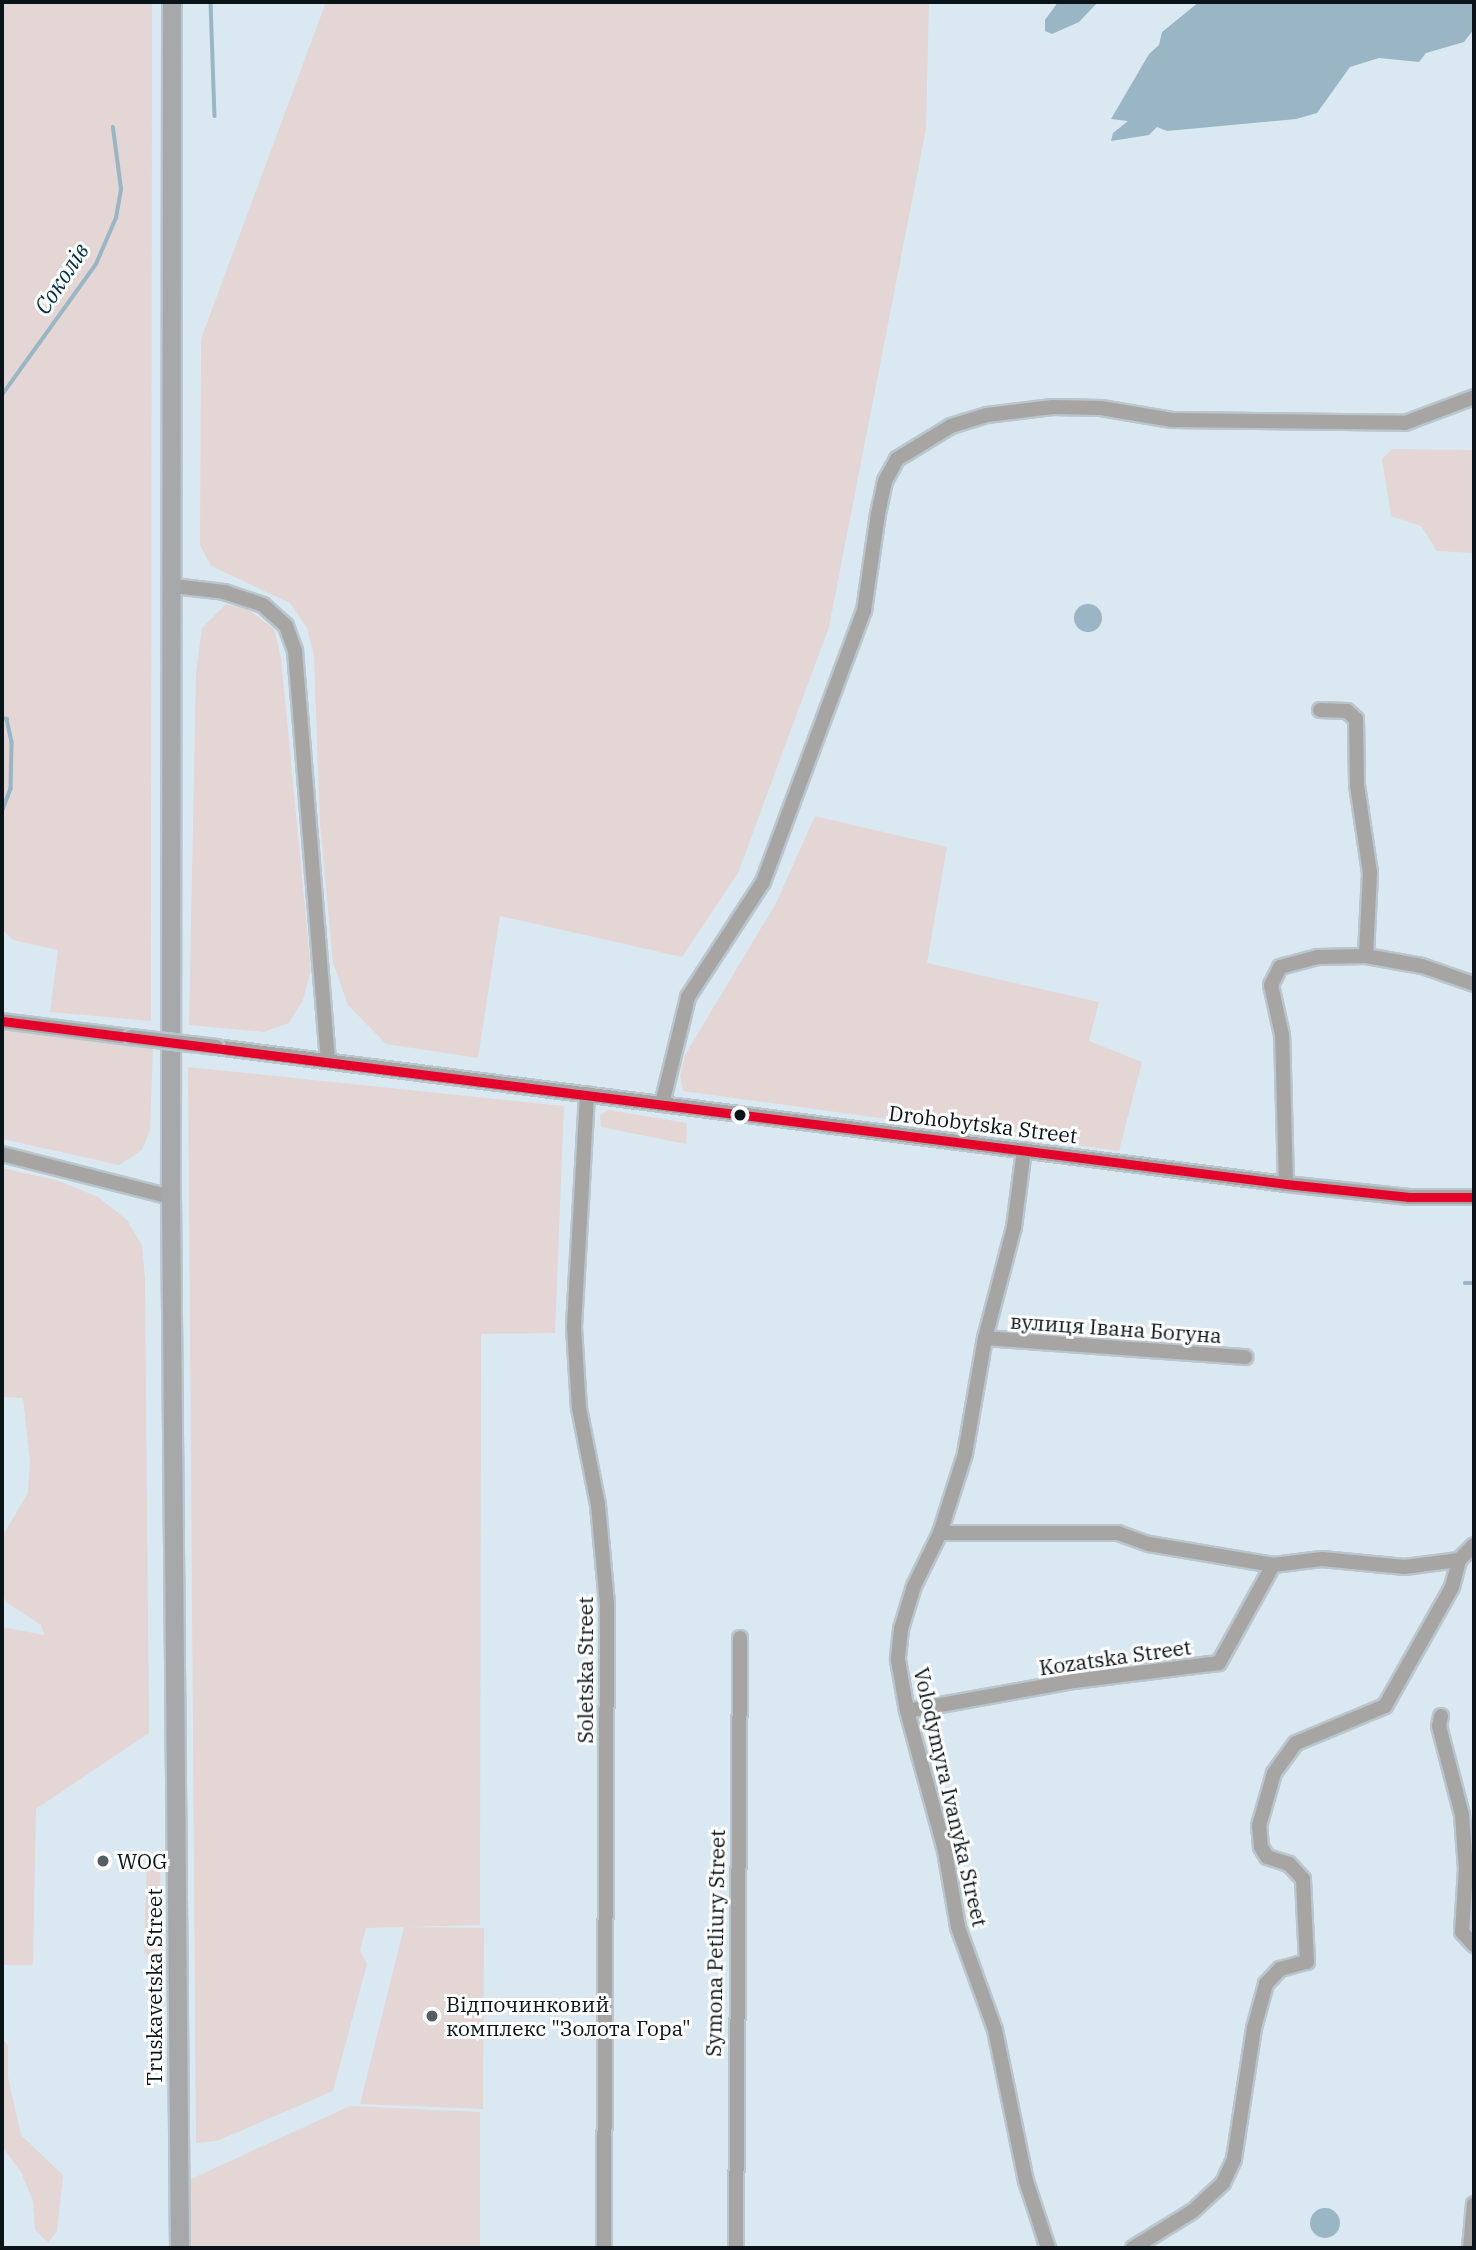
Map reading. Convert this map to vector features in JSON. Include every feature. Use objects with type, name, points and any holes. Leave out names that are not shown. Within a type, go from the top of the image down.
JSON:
[{"type":"main road","name":"Truskavetska Street","points":[[172,2],[174,586],[171,1197],[180,2248]]},
{"type":"street","points":[[662,1104],[688,997],[763,882],[864,611],[880,503],[897,460],[951,426],[987,415],[1052,407],[1101,408],[1171,420],[1405,424],[1474,397]]},
{"type":"street","points":[[174,586],[224,592],[263,605],[286,626],[295,650],[327,1060]]},
{"type":"street","points":[[1320,710],[1347,711],[1356,719],[1357,785],[1370,873],[1366,956]]},
{"type":"street","points":[[1286,1184],[1282,1035],[1271,985],[1274,974],[1292,961],[1366,956],[1422,966],[1474,984]]},
{"type":"street","name":"Drohobytska Street","points":[[2,1021],[327,1060],[1286,1184],[1409,1197],[1474,1197]]},
{"type":"street","name":"Soletska Street","points":[[587,1094],[574,1327],[579,1408],[598,1505],[607,1604],[604,2248]]},
{"type":"street","name":"Volodymyra Ivanyka Street","points":[[1024,1150],[1014,1227],[985,1338],[965,1454],[940,1533],[914,1587],[901,1629],[899,1675],[945,1851],[958,1927],[995,2030],[1026,2180],[1048,2248]]},
{"type":"street","points":[[2,1154],[171,1197]]},
{"type":"street","name":"вулиця Івана Богуна","points":[[985,1338],[1245,1357]]},
{"type":"street","points":[[940,1533],[1118,1533],[1149,1544],[1273,1565],[1322,1559],[1405,1567],[1459,1560]]},
{"type":"street","points":[[1133,2248],[1193,2211],[1223,2183],[1234,2159],[1254,2028],[1266,1984],[1280,1969],[1307,1962],[1304,1879],[1289,1864],[1267,1857],[1261,1847],[1259,1826],[1274,1773],[1296,1743],[1385,1706],[1452,1587],[1459,1560],[1474,1545]]},
{"type":"street","name":"Kozatska Street","points":[[907,1711],[1074,1681],[1219,1663],[1273,1565]]},
{"type":"street","name":"Symona Petliury Street","points":[[736,2248],[740,1639]]},
{"type":"street","points":[[1441,1716],[1438,1726],[1462,1815],[1466,1869],[1462,1932],[1474,1945]]},
{"type":"street","points":[[1470,2248],[1474,2204]]},
{"type":"shaded area","points":[[2,2],[152,2],[151,1021],[50,1012],[58,950],[13,940],[2,929]]},
{"type":"shaded area","points":[[326,2],[929,2],[926,129],[829,627],[738,873],[682,957],[500,916],[478,1058],[386,1044],[348,1005],[333,963],[320,824],[314,656],[307,628],[290,603],[211,566],[200,545],[201,339]]},
{"type":"shaded area","points":[[1392,449],[1474,450],[1474,553],[1437,551],[1421,526],[1391,516],[1382,459]]},
{"type":"shaded area","points":[[226,604],[249,610],[274,629],[281,658],[311,970],[303,1000],[289,1023],[264,1032],[189,1025],[196,672],[202,628]]},
{"type":"shaded area","points":[[815,816],[947,847],[927,963],[1099,1002],[1089,1041],[1142,1062],[1119,1151],[683,1091],[680,1076],[685,1055],[776,903]]},
{"type":"shaded area","points":[[2,1029],[153,1048],[150,1131],[142,1150],[119,1165],[2,1139]]},
{"type":"shaded area","points":[[188,1067],[564,1106],[555,1333],[481,1334],[480,1925],[366,1928],[360,1950],[367,1964],[333,2091],[217,2141],[196,2143]]},
{"type":"shaded area","points":[[609,1110],[687,1123],[686,1144],[601,1127],[600,1115]]},
{"type":"shaded area","points":[[2,1168],[56,1180],[98,1197],[127,1220],[142,1246],[145,1278],[149,1733],[36,1809],[33,1965],[2,1965],[2,1627],[44,1635],[41,1625],[6,1602],[2,1592],[2,1537],[28,1493],[30,1461],[23,1398],[2,1397]]},
{"type":"shaded area","points":[[147,1858],[160,1866],[162,1946],[152,1957],[144,1953]]},
{"type":"shaded area","name":"Відпочинковий комплекс \"Золота Гора\"","points":[[404,1927],[484,1928],[483,2109],[360,2104]]},
{"type":"shaded area","points":[[2,2039],[8,2045],[8,2077],[21,2135],[63,2175],[57,2231],[48,2243],[35,2230],[33,2201],[21,2172],[2,2146]]},
{"type":"shaded area","points":[[350,2106],[480,2112],[480,2248],[186,2248],[189,2180]]},
{"type":"water","points":[[1058,2],[1098,2],[1079,22],[1052,34],[1045,31],[1045,20]]},
{"type":"water","points":[[1199,2],[1474,2],[1474,29],[1464,42],[1426,53],[1419,62],[1379,58],[1350,67],[1317,113],[1296,119],[1167,131],[1157,127],[1149,135],[1111,141],[1113,133],[1128,121],[1111,119],[1149,54],[1159,45],[1162,32]]},
{"type":"water","points":[[1088,604],[1098,608],[1102,618],[1098,628],[1088,632],[1078,628],[1074,618],[1078,608]]},
{"type":"water","points":[[1325,2208],[1336,2212],[1340,2223],[1336,2234],[1325,2238],[1314,2234],[1310,2223],[1314,2212]]},
{"type":"waterway","name":"Соколів","points":[[211,2],[215,116]]},
{"type":"waterway","name":"Соколів","points":[[2,395],[96,264],[116,218],[121,189],[113,128]]},
{"type":"waterway","name":"Соколів","points":[[2,718],[7,719],[12,742],[11,789],[2,812]]},
{"type":"waterway","points":[[1465,1283],[1474,1283]]},
{"type":"waterway","points":[[1163,2222],[1173,2215]]},
{"type":"waterway","points":[[1035,2230],[1040,2248]]},
{"type":"transit line","points":[[2,1021],[1286,1184],[1409,1197],[1474,1197]]},
{"type":"place","name":"WOG","points":[[103,1861]]},
{"type":"place","name":"Відпочинковий комплекс \"Золота Гора\"","points":[[432,2016]]}]
